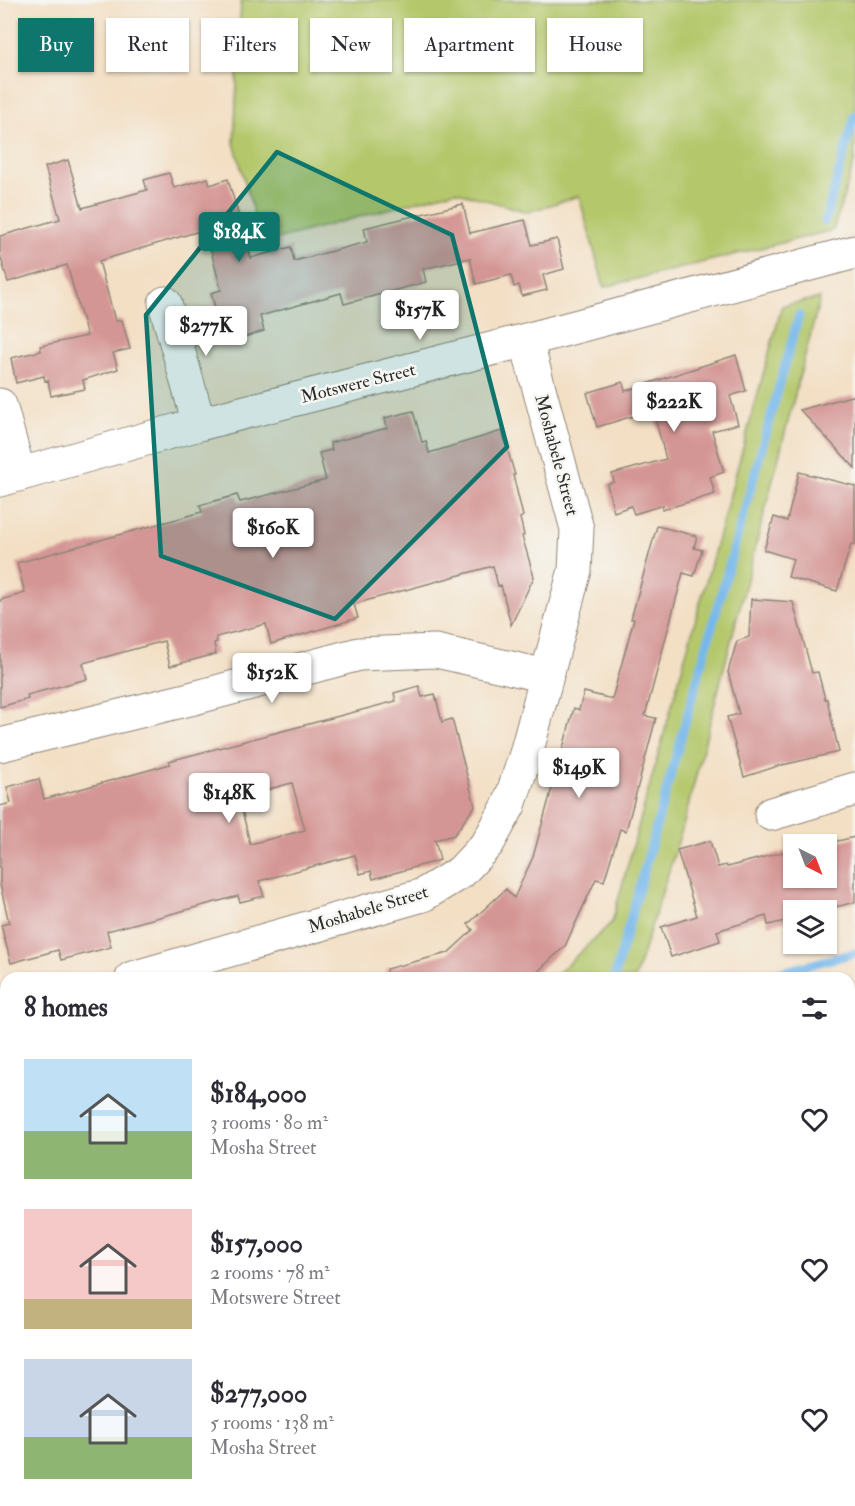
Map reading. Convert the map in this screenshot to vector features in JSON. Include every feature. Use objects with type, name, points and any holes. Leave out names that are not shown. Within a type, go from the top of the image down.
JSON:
[{"type":"street","name":"Motswere Street","points":[[10,477],[199,424],[855,252]]},
{"type":"street","points":[[165,303],[199,424]]},
{"type":"street","name":"Moshabele Street","points":[[153,972],[423,895],[461,872],[488,843],[509,805],[526,754],[575,570],[577,529],[526,340]]},
{"type":"street","points":[[0,405],[10,477]]},
{"type":"street","points":[[0,745],[190,699],[359,654],[436,651],[546,676]]},
{"type":"street","points":[[771,814],[855,789]]},
{"type":"highlighted area","points":[[277,152],[452,235],[507,447],[335,619],[161,556],[146,315]]},
{"type":"green space","points":[[241,0],[855,0],[855,160],[833,230],[604,287],[579,196],[528,212],[455,191],[262,243],[234,143],[237,72],[298,72],[298,18],[240,18]]},
{"type":"green space","points":[[820,298],[683,826],[637,972],[559,972],[612,922],[782,306]]},
{"type":"building","points":[[68,160],[82,208],[147,190],[144,180],[169,173],[174,188],[208,178],[210,185],[228,179],[251,258],[291,247],[294,261],[367,242],[364,228],[463,204],[470,233],[525,220],[532,245],[557,239],[564,269],[543,275],[547,290],[522,296],[519,285],[514,287],[511,275],[476,284],[470,258],[423,269],[426,282],[344,304],[341,293],[260,316],[264,331],[225,343],[211,293],[221,290],[207,235],[204,236],[203,230],[99,261],[115,321],[122,320],[130,349],[113,353],[118,369],[83,380],[85,389],[51,396],[48,380],[45,381],[44,376],[16,383],[11,358],[41,351],[40,346],[87,336],[67,265],[8,282],[0,255],[0,236],[60,219],[45,167]]},
{"type":"building","points":[[736,355],[746,391],[730,396],[738,424],[712,431],[724,472],[710,477],[715,494],[662,510],[663,505],[634,514],[631,506],[614,512],[607,484],[614,482],[612,474],[666,459],[653,410],[597,427],[587,393],[623,382],[625,391]]},
{"type":"building","points":[[855,395],[855,468],[800,410]]},
{"type":"building","points":[[413,411],[422,442],[426,441],[429,453],[502,431],[515,475],[513,475],[523,516],[520,518],[524,535],[522,536],[534,577],[511,625],[501,585],[498,586],[493,566],[354,604],[358,618],[271,644],[266,624],[216,637],[217,642],[214,643],[216,654],[170,666],[164,641],[83,663],[87,679],[27,695],[28,699],[0,707],[0,600],[25,593],[17,563],[202,512],[200,505],[237,495],[240,502],[326,480],[319,453],[332,450],[330,443],[387,428],[385,418]]},
{"type":"building","points":[[799,472],[855,486],[855,544],[851,544],[837,591],[788,577],[793,559],[764,550],[774,517],[787,521]]},
{"type":"building","points":[[657,526],[697,536],[694,548],[702,550],[694,576],[683,573],[645,716],[656,718],[626,831],[620,829],[604,881],[596,879],[565,946],[537,972],[386,972],[386,969],[448,953],[473,930],[468,924],[506,889],[514,898],[533,857],[574,708],[579,710],[584,692],[612,699],[634,619],[631,619]]},
{"type":"building","points":[[751,599],[793,602],[812,673],[818,672],[825,699],[827,699],[839,752],[778,766],[744,777],[727,717],[739,714],[728,672],[737,641],[749,637]]},
{"type":"building","points":[[419,686],[422,697],[435,694],[442,722],[452,719],[475,806],[454,835],[435,840],[440,860],[373,879],[371,871],[360,874],[355,855],[259,881],[264,896],[240,902],[238,896],[107,931],[111,947],[61,960],[58,950],[11,963],[1,925],[9,923],[0,884],[0,806],[11,803],[7,787],[39,779],[44,799],[170,764],[169,761],[396,701],[394,693]],"holes":[[[292,783],[305,830],[250,844],[239,797]]]},
{"type":"building","points":[[855,837],[855,902],[837,907],[837,900],[783,900],[783,922],[768,925],[766,916],[717,931],[720,941],[671,957],[661,927],[697,916],[677,850],[710,841],[718,867],[726,865],[727,867],[783,852],[783,888],[837,888],[837,841]]},
{"type":"waterway","points":[[825,221],[855,115]]},
{"type":"waterway","points":[[616,972],[799,315]]},
{"type":"waterway","points":[[781,972],[855,953]]}]
